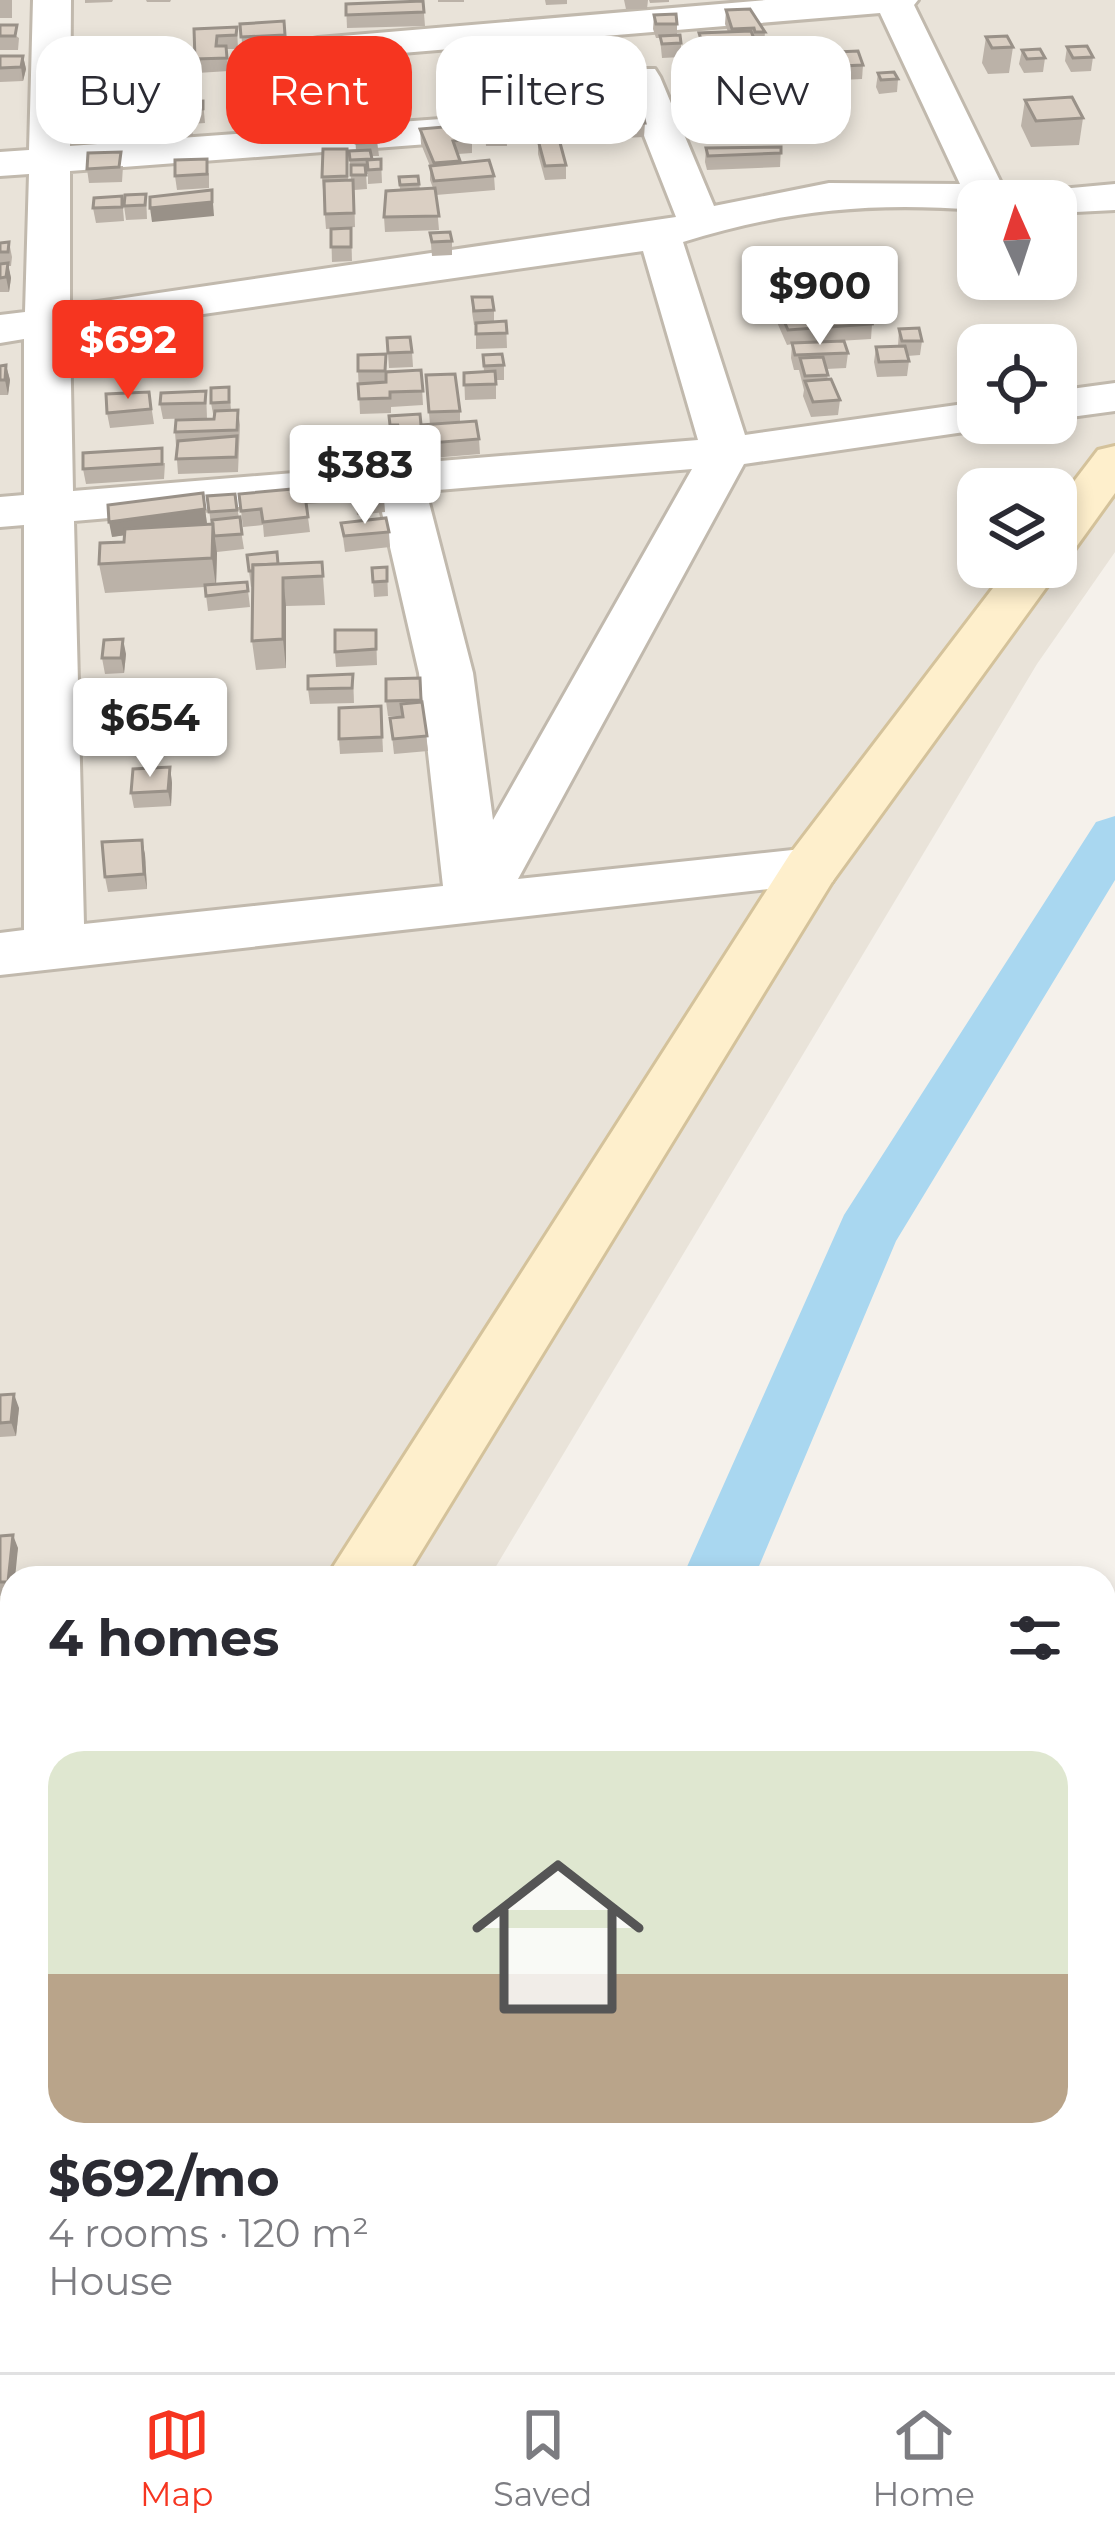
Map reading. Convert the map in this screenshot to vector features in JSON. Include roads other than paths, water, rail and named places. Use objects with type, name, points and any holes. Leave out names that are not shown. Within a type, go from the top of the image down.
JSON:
[{"type":"street","points":[[52,0],[15,164],[24,328],[50,508],[27,951],[811,868]]},
{"type":"street","points":[[315,36],[314,32],[620,24],[895,1],[991,180]]},
{"type":"street","points":[[475,904],[727,452],[656,115],[620,24]]},
{"type":"street","points":[[412,133],[656,115]]},
{"type":"street","points":[[15,164],[274,144]]},
{"type":"street","points":[[24,328],[680,230],[768,204],[819,196],[957,197]]},
{"type":"street","points":[[1077,199],[1115,196]]},
{"type":"street","points":[[1077,402],[1115,397]]},
{"type":"street","points":[[0,512],[727,452],[957,419]]},
{"type":"street","points":[[1077,511],[1115,460]]},
{"type":"street","points":[[399,481],[446,673],[475,904]]},
{"type":"street","points":[[372,1566],[811,868],[1019,588]]},
{"type":"waterway","points":[[723,1566],[867,1233],[1115,835]]}]
